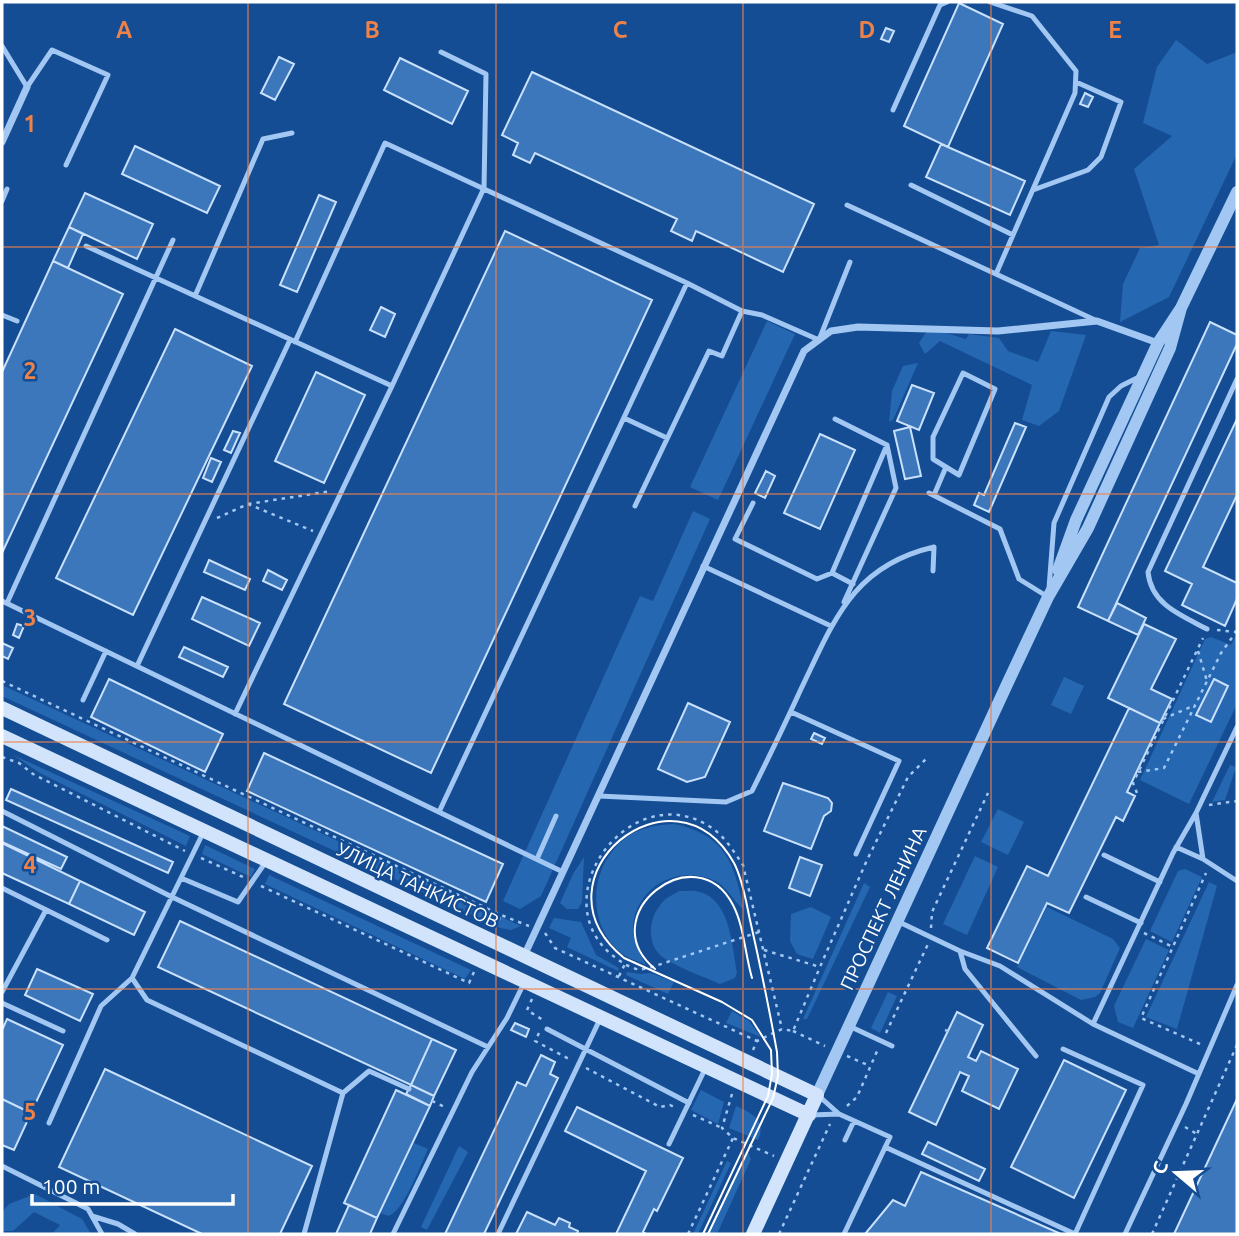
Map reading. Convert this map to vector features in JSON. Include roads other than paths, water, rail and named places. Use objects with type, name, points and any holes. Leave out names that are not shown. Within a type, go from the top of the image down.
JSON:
[{"type":"main road","name":"УЛИЦА ТАНКИСТОВ","points":[[2,708],[817,1095]]},
{"type":"main road","points":[[2,736],[809,1115]]},
{"type":"main road","points":[[520,978],[524,956]]},
{"type":"main road","name":"ПРОСПЕКТ ЛЕНИНА","points":[[752,1234],[817,1095]]},
{"type":"street","points":[[2,142],[27,87]]},
{"type":"street","name":"ПРОСПЕКТ ЛЕНИНА","points":[[1048,597],[1088,528],[1164,361],[1181,309],[1237,192]]},
{"type":"street","name":"ПРОСПЕКТ ЛЕНИНА","points":[[817,1095],[1048,597],[1076,520],[1134,384],[1145,373],[1158,343],[1181,309]]},
{"type":"street","points":[[524,956],[804,351],[831,331],[858,327],[998,331],[1097,321],[1158,343],[1164,352],[1164,361]]},
{"type":"street","points":[[1076,520],[1079,531],[1088,528]]},
{"type":"lane","points":[[893,110],[940,5],[947,2]]},
{"type":"lane","points":[[990,2],[1032,16],[1076,71],[1075,93],[996,274]]},
{"type":"lane","points":[[2,46],[27,87],[52,50],[108,75],[66,165]]},
{"type":"lane","points":[[235,714],[484,188],[486,74],[442,52]]},
{"type":"lane","points":[[1032,190],[1088,170],[1101,157],[1121,102],[1076,82]]},
{"type":"lane","points":[[195,296],[263,139],[292,133]]},
{"type":"lane","points":[[137,666],[385,143],[742,311],[762,315],[819,340],[850,262]]},
{"type":"lane","points":[[911,185],[1013,235]]},
{"type":"lane","points":[[2,201],[7,189]]},
{"type":"lane","points":[[847,205],[1097,321]]},
{"type":"lane","points":[[173,240],[4,602],[564,872]]},
{"type":"lane","points":[[86,247],[392,386]]},
{"type":"lane","points":[[439,812],[687,283]]},
{"type":"lane","points":[[635,506],[709,351],[722,356],[742,311]]},
{"type":"lane","points":[[2,315],[17,321]]},
{"type":"lane","points":[[963,373],[995,390],[960,475],[946,467],[933,459],[933,437],[963,373]]},
{"type":"lane","points":[[1207,629],[1159,601],[1149,586],[1148,572],[1237,379]]},
{"type":"lane","points":[[946,467],[932,494],[1000,529],[1019,579],[1048,597],[1054,523],[1109,397],[1121,386],[1134,384],[1143,388],[1146,394],[1145,402]]},
{"type":"lane","points":[[624,418],[667,438]]},
{"type":"lane","points":[[835,419],[887,445]]},
{"type":"lane","points":[[753,503],[735,539],[817,579],[832,573],[887,445]]},
{"type":"lane","points":[[599,796],[726,802],[751,791],[853,584],[896,488],[887,445]]},
{"type":"lane","points":[[840,611],[860,586],[893,560],[934,547],[933,570]]},
{"type":"lane","points":[[703,566],[831,626]]},
{"type":"lane","points":[[832,573],[853,584]]},
{"type":"lane","points":[[83,700],[106,651]]},
{"type":"lane","points":[[791,712],[899,761],[856,854]]},
{"type":"lane","points":[[1093,1024],[1237,727]]},
{"type":"lane","points":[[2,811],[172,897],[488,1046]]},
{"type":"lane","points":[[1196,813],[1203,859]]},
{"type":"lane","points":[[537,859],[556,816]]},
{"type":"lane","points":[[48,1123],[101,1006],[132,978],[204,831]]},
{"type":"lane","points":[[1177,846],[1237,881]]},
{"type":"lane","points":[[1104,855],[1160,882]]},
{"type":"lane","points":[[181,878],[238,902],[267,860]]},
{"type":"lane","points":[[2,888],[107,940]]},
{"type":"lane","points":[[1086,897],[1141,923]]},
{"type":"lane","points":[[2,992],[46,910]]},
{"type":"lane","points":[[897,921],[960,951],[1000,965],[1093,1024],[1199,1073]]},
{"type":"lane","points":[[960,951],[965,969],[1036,1056]]},
{"type":"lane","points":[[132,978],[147,1000],[343,1093]]},
{"type":"lane","points":[[393,1234],[472,1072],[507,1018],[520,978]]},
{"type":"lane","points":[[1125,1234],[1237,985]]},
{"type":"lane","points":[[2,1003],[63,1031]]},
{"type":"lane","points":[[498,1234],[601,1017]]},
{"type":"lane","points":[[849,1026],[892,1046]]},
{"type":"lane","points":[[547,1030],[689,1103]]},
{"type":"lane","points":[[885,1147],[1075,1234],[1143,1085],[1063,1049]]},
{"type":"lane","points":[[668,1144],[706,1067]]},
{"type":"lane","points":[[304,1234],[343,1093],[369,1071],[409,1089]]},
{"type":"lane","points":[[817,1095],[839,1114],[890,1137],[844,1234]]},
{"type":"lane","points":[[809,1115],[839,1114]]},
{"type":"lane","points":[[845,1140],[854,1121]]},
{"type":"lane","points":[[2,1166],[88,1209],[102,1234]]},
{"type":"lane","points":[[92,1216],[118,1224],[135,1234]]},
{"type":"tram line","points":[[703,1234],[768,1096],[772,1074],[771,1050],[752,1020],[722,1002],[624,958],[598,927],[591,894],[600,865],[620,840],[647,825],[678,821],[708,833],[734,863],[746,899],[777,1052],[778,1076],[773,1098],[708,1234]]},
{"type":"tram line","points":[[655,969],[638,948],[635,927],[642,906],[656,890],[675,880],[696,877],[716,885],[733,905],[742,931],[752,978]]}]
